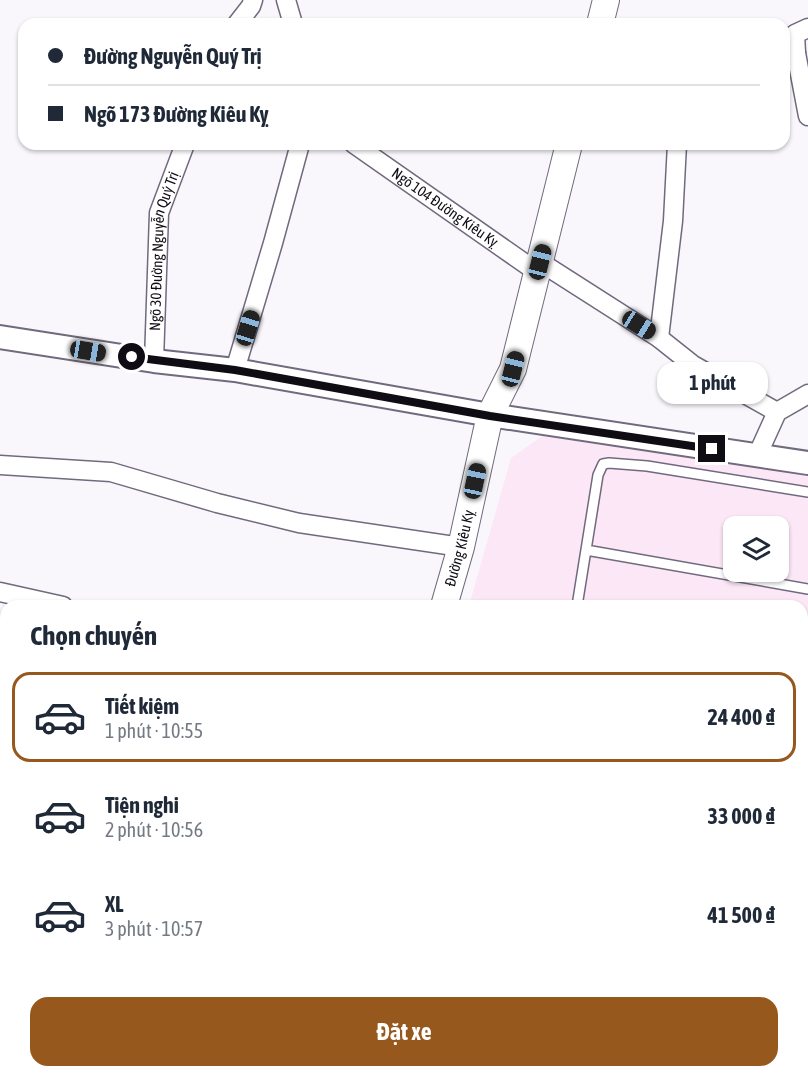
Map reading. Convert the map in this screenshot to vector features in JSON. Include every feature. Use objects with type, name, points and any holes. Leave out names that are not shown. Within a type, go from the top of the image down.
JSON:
[{"type":"main road","points":[[602,18],[606,0]]},
{"type":"main road","name":"Đường Kiêu Kỵ","points":[[446,600],[461,547],[490,416],[513,369],[567,150]]},
{"type":"street","points":[[242,18],[253,0]]},
{"type":"street","points":[[286,0],[291,18]]},
{"type":"street","points":[[808,28],[795,34],[790,54],[808,116]]},
{"type":"street","name":"Ngõ 30 Đường Nguyễn Quý Trị","points":[[154,361],[159,213],[183,150]]},
{"type":"street","points":[[235,370],[298,150]]},
{"type":"street","name":"Ngõ 104 Đường Kiêu Kỵ","points":[[363,150],[538,267],[659,338],[693,365],[777,412]]},
{"type":"street","points":[[659,338],[673,221],[677,150]]},
{"type":"street","points":[[0,337],[154,361],[235,370],[490,416],[808,464]]},
{"type":"street","points":[[757,456],[777,412],[808,394]]},
{"type":"street","points":[[0,465],[111,471],[217,503],[299,523],[461,547]]},
{"type":"street","points":[[0,592],[36,600]]},
{"type":"lane","points":[[578,600],[598,475],[603,464],[647,466],[808,492]]},
{"type":"lane","points":[[586,550],[808,589]]},
{"type":"shaded area","points":[[548,432],[808,474],[808,600],[471,600],[511,458]]},
{"type":"route","points":[[132,357],[235,370],[490,416],[712,449]]}]
